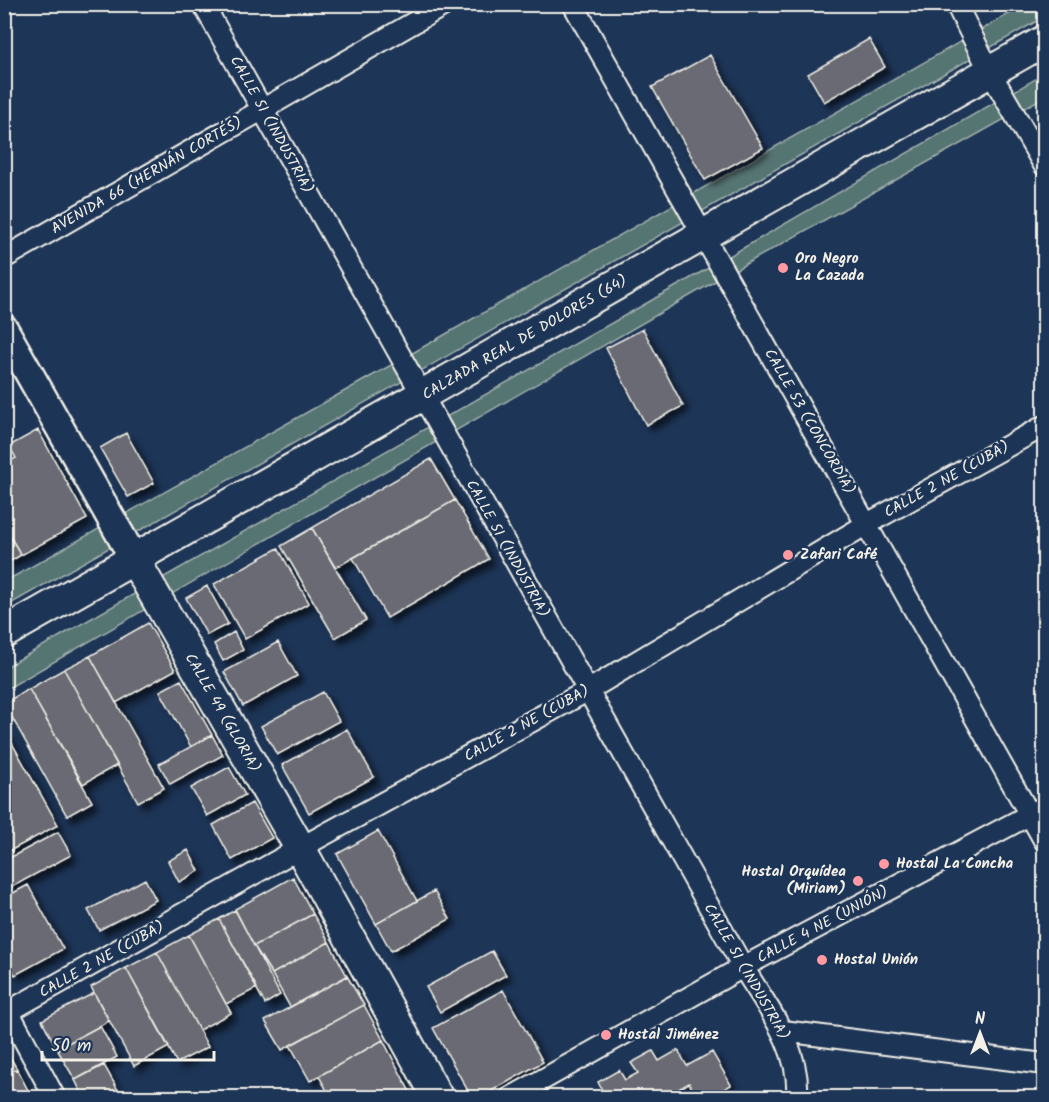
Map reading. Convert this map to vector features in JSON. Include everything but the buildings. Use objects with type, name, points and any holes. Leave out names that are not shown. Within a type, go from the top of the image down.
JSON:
[{"type":"main road","name":"CALZADA REAL DE DOLORES (64)","points":[[4,633],[1044,41]]},
{"type":"main road","name":"CALLE 49 (GLORIA)","points":[[134,559],[300,848],[438,1098]]},
{"type":"street","name":"CALLE 51 (INDUSTRIA)","points":[[203,4],[587,691],[743,967],[783,1031],[795,1066],[797,1098]]},
{"type":"street","name":"AVENIDA 66 (HERNÁN CORTÉS)","points":[[4,258],[446,4]]},
{"type":"street","name":"CALLE 53 (CONCORDIA)","points":[[573,4],[867,524],[1038,811],[1044,840]]},
{"type":"street","points":[[957,4],[990,72],[1044,165]]},
{"type":"street","name":"CALLE 49 (GLORIA)","points":[[4,329],[134,559]]},
{"type":"street","name":"CALLE 2 NE (CUBA)","points":[[6,1010],[587,691],[867,524],[1044,426]]},
{"type":"street","name":"CALLE 4 NE (UNIÓN)","points":[[510,1098],[743,967],[1038,811]]},
{"type":"street","points":[[6,1010],[55,1098]]},
{"type":"street","points":[[783,1031],[1044,1064]]},
{"type":"green space","points":[[1025,5],[1044,5],[1044,17],[5,607],[4,582]]},
{"type":"green space","points":[[1044,74],[1044,97],[726,275],[5,690],[4,668],[719,262]]},
{"type":"place","name":"Oro Negro La Cazada","points":[[783,268]]},
{"type":"place","name":"Zafari Café","points":[[788,555]]},
{"type":"place","name":"Hostal La Concha","points":[[884,864]]},
{"type":"place","name":"Hostal Orquídea (Miriam)","points":[[858,881]]},
{"type":"place","name":"Hostal Unión","points":[[822,960]]},
{"type":"place","name":"Hostal Jiménez","points":[[606,1035]]}]
